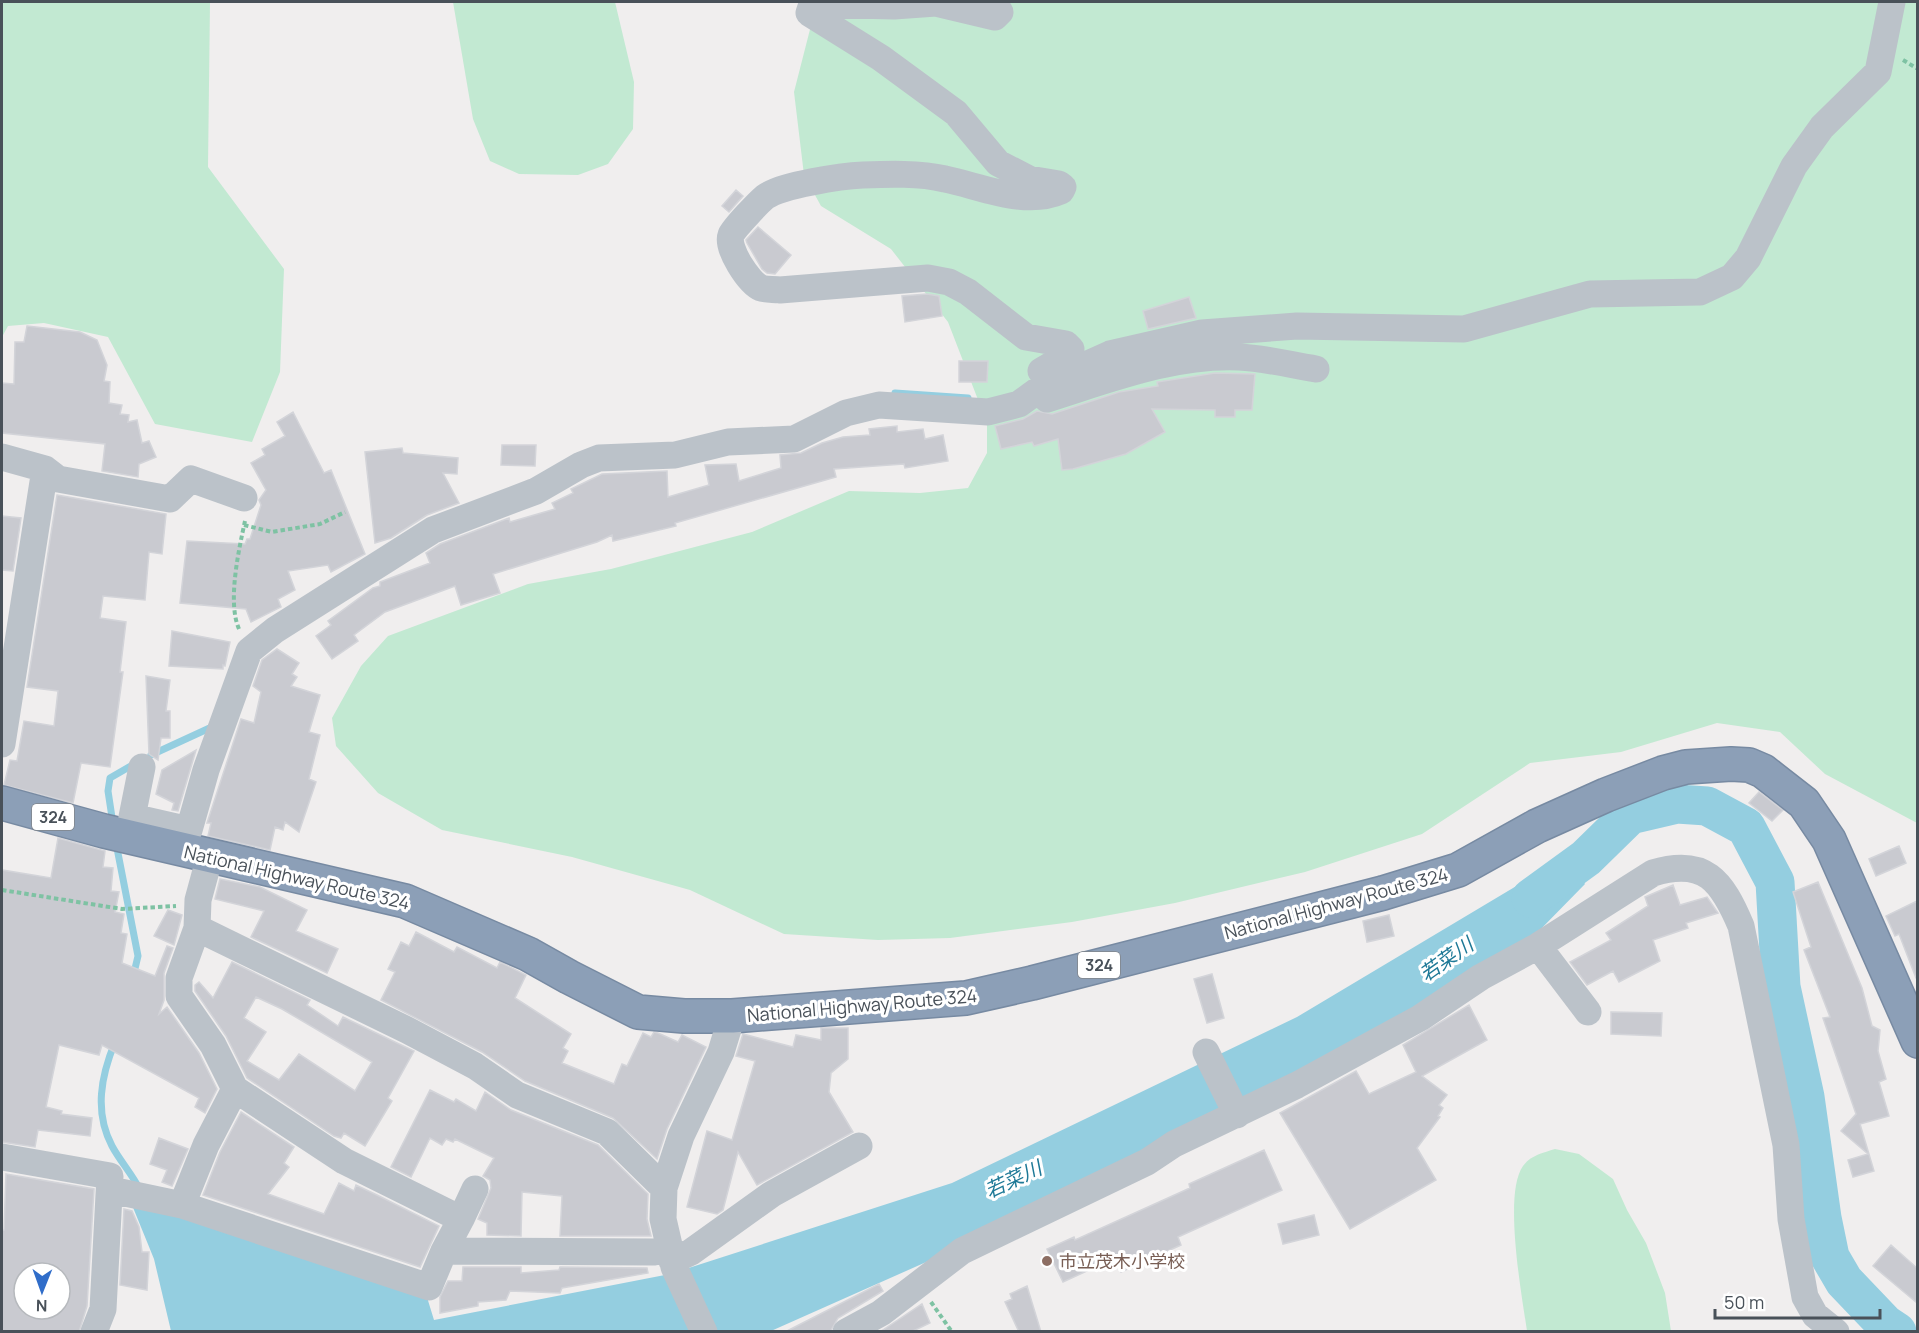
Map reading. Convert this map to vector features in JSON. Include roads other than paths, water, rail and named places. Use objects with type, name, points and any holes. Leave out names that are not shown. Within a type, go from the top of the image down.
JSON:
[{"type":"highway","name":"National Highway Route 324","points":[[2,803],[121,830],[210,856],[405,900],[528,954],[638,1011],[684,1016],[732,1016],[966,998],[1032,983],[1383,894],[1458,870],[1537,826],[1663,773],[1686,767],[1749,765],[1770,776],[1814,814],[1829,840],[1917,1041]]},
{"type":"street","points":[[988,412],[1007,391],[1068,356],[1071,349],[1066,344],[1026,337],[968,292],[949,282],[928,278],[780,290],[760,288],[747,275],[731,246],[731,234],[765,197],[835,178],[916,176],[1032,196],[1049,196],[1061,191],[1063,188],[1059,184],[1029,178],[998,163],[956,113],[881,58],[809,13],[812,4],[894,6],[936,3],[960,8],[984,17],[995,17],[1000,12],[998,4],[993,2]]},
{"type":"street","points":[[1019,404],[1052,380],[1110,354],[1202,333],[1297,326],[1464,329],[1590,294],[1700,292],[1732,277],[1748,258],[1794,166],[1822,127],[1878,72],[1892,2]]},
{"type":"street","points":[[142,767],[121,830],[189,830],[206,770],[249,651],[275,630],[434,530],[536,491],[581,465],[600,458],[675,455],[728,442],[794,439],[846,413],[879,405],[988,412],[1037,402],[1126,374],[1191,361],[1239,357],[1316,369]]},
{"type":"street","points":[[2,457],[45,469],[58,479],[170,499],[190,479],[244,498]]},
{"type":"street","points":[[2,744],[45,469]]},
{"type":"street","points":[[210,856],[198,900],[197,922],[179,978],[179,996],[213,1045],[236,1089],[344,1161],[461,1219]]},
{"type":"street","points":[[846,1332],[881,1313],[962,1251],[1147,1162],[1174,1144],[1235,1111],[1420,1018],[1481,977],[1538,946],[1653,873],[1674,867],[1694,869],[1714,878],[1727,893],[1741,926],[1786,1145],[1791,1218],[1803,1287],[1810,1306],[1823,1327]]},
{"type":"street","points":[[197,922],[475,1066],[517,1095],[607,1132],[664,1188]]},
{"type":"street","points":[[1538,946],[1588,1012]]},
{"type":"street","points":[[704,1332],[672,1259],[663,1219],[664,1188],[677,1144],[721,1052],[732,1016]]},
{"type":"street","points":[[1206,1052],[1235,1111]]},
{"type":"street","points":[[173,1204],[236,1089]]},
{"type":"street","points":[[444,1251],[654,1252],[672,1259],[691,1252],[772,1194],[859,1146]]},
{"type":"street","points":[[2,1157],[110,1176],[120,1193],[103,1309],[94,1332]]},
{"type":"street","points":[[120,1193],[173,1204],[429,1287],[475,1189]]},
{"type":"water","points":[[1565,857],[1585,884],[1535,935],[1395,1024],[933,1259],[771,1331],[171,1331],[154,1259],[132,1205],[164,1209],[426,1294],[434,1320],[670,1274],[952,1183],[1297,1017]]},
{"type":"waterway","points":[[895,393],[968,398]]},
{"type":"waterway","points":[[151,755],[214,726]]},
{"type":"waterway","points":[[113,824],[108,791],[110,778],[136,763]]},
{"type":"waterway","name":"若菜川","points":[[1531,898],[1586,858],[1630,815],[1677,804],[1707,806],[1746,827],[1775,882],[1781,987],[1805,1097],[1822,1218],[1830,1257],[1844,1281],[1885,1324],[1897,1332]]},
{"type":"waterway","points":[[116,843],[138,956],[133,977]]},
{"type":"waterway","points":[[115,1042],[103,1081],[101,1107],[103,1120],[112,1146],[140,1190]]},
{"type":"place","name":"市立茂木小学校","points":[[1047,1261]]}]
